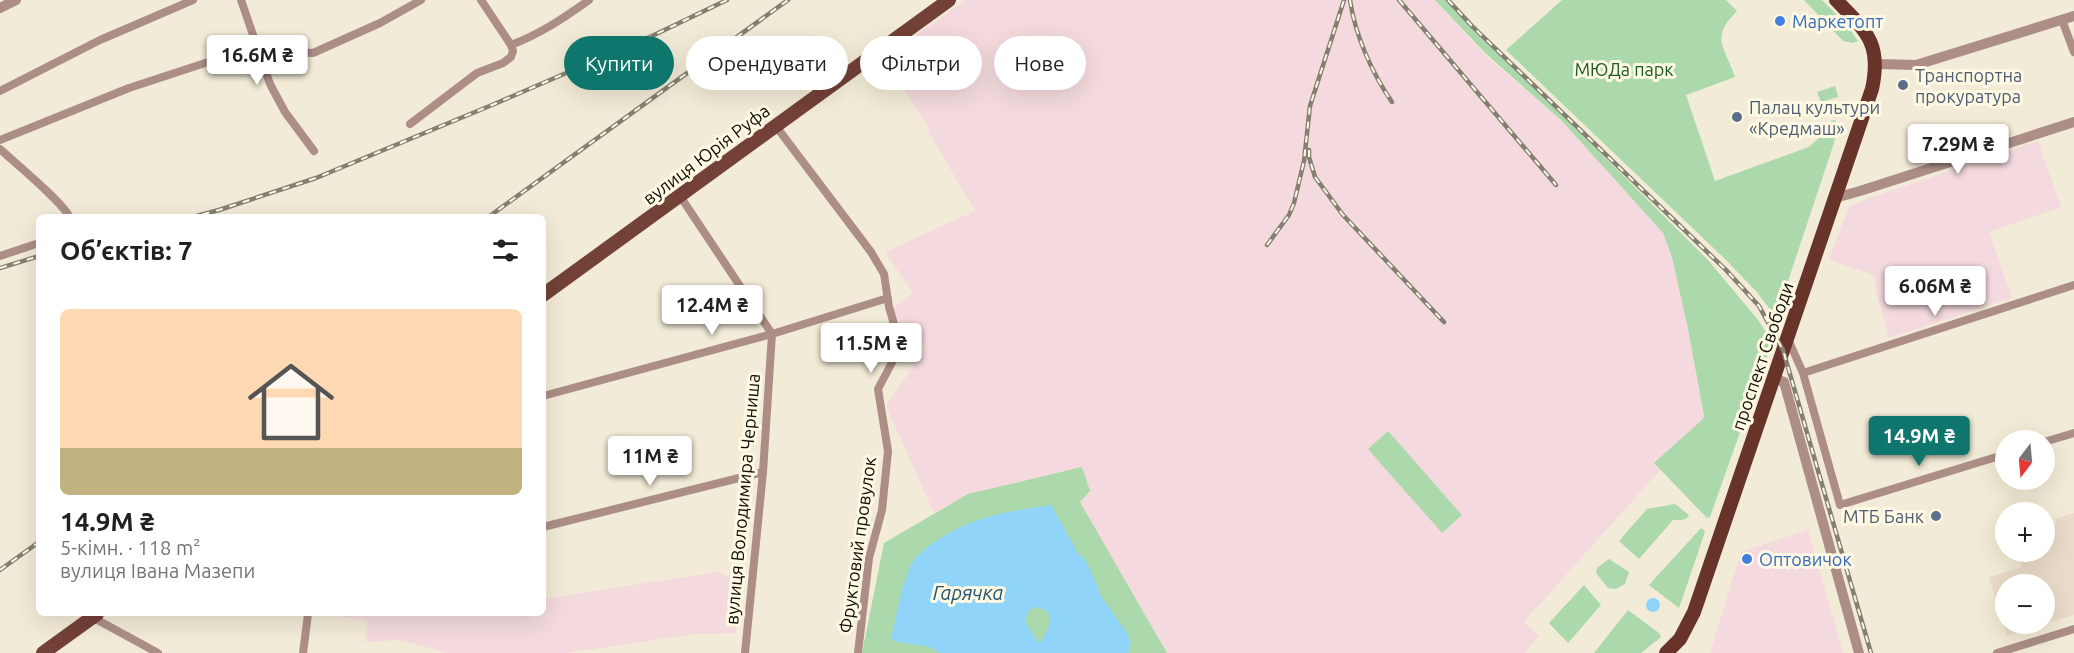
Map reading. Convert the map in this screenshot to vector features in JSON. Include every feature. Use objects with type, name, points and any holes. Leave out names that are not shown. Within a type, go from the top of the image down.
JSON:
[{"type":"highway","points":[[1836,0],[1865,31],[1874,48],[1876,64]]},
{"type":"highway","name":"проспект Свободи","points":[[1666,653],[1680,639],[1694,612],[1872,89],[1876,64]]},
{"type":"main road","name":"вулиця Юрія Руфа","points":[[546,293],[949,0]]},
{"type":"main road","points":[[43,653],[94,616]]},
{"type":"street","points":[[0,8],[16,0]]},
{"type":"street","points":[[0,91],[100,40],[193,0]]},
{"type":"street","points":[[241,0],[270,84],[280,103],[314,152]]},
{"type":"street","points":[[0,140],[129,88],[256,46],[266,45],[295,52],[313,53],[380,23],[421,0]]},
{"type":"street","points":[[410,124],[477,73],[503,63],[511,57],[513,51],[511,45],[481,0]]},
{"type":"street","points":[[511,45],[531,38],[554,25],[589,0]]},
{"type":"street","points":[[1876,64],[1916,65],[2074,16]]},
{"type":"street","points":[[2062,20],[2074,52]]},
{"type":"street","points":[[1835,198],[1860,192],[2074,122]]},
{"type":"street","name":"Фруктовий провулок","points":[[775,125],[884,273],[899,341],[897,352],[878,389],[888,451],[882,510],[869,558],[858,653]]},
{"type":"street","points":[[0,149],[69,214]]},
{"type":"street","points":[[680,196],[772,334]]},
{"type":"street","points":[[0,256],[36,244]]},
{"type":"street","points":[[1803,373],[2074,285]]},
{"type":"street","points":[[546,395],[772,334],[888,298]]},
{"type":"street","name":"вулиця Володимира Черниша","points":[[745,653],[763,472],[772,334]]},
{"type":"street","points":[[1787,337],[1803,373],[1840,505],[1995,457]]},
{"type":"street","points":[[1773,378],[1784,382],[1859,653]]},
{"type":"street","points":[[2055,439],[2074,433]]},
{"type":"street","points":[[546,527],[763,472]]},
{"type":"street","points":[[97,616],[158,653]]},
{"type":"street","points":[[303,653],[308,616]]},
{"type":"street","points":[[1997,653],[2074,629]]},
{"type":"shaded area","points":[[966,0],[1435,0],[1485,55],[1562,121],[1663,233],[1672,257],[1688,329],[1704,419],[1654,463],[1660,470],[1524,622],[1539,636],[1524,653],[1167,653],[1080,502],[968,494],[934,513],[886,406],[925,349],[916,336],[909,335],[891,310],[913,293],[885,252],[975,211],[928,131],[929,128],[905,90],[982,90],[982,36],[915,36]]},
{"type":"shaded area","points":[[2038,141],[2061,207],[1989,232],[2012,298],[1889,338],[1876,292],[1874,275],[1829,260],[1849,207],[1869,198]]},
{"type":"shaded area","points":[[2074,513],[2074,615],[2055,621],[2055,574],[1999,574],[2022,567],[2021,562],[2055,562],[2055,519]]},
{"type":"shaded area","points":[[1808,530],[1843,653],[1710,653],[1741,552]]},
{"type":"shaded area","points":[[717,572],[739,580],[736,633],[695,634],[567,653],[448,653],[400,640],[366,642],[367,621],[337,616],[546,616],[546,599]]},
{"type":"shaded area","points":[[1995,575],[1995,597],[1989,577]]},
{"type":"green space","points":[[1435,0],[1447,0],[1707,259],[1759,321],[1772,342],[1710,517],[1707,518],[1654,463],[1704,416],[1672,257],[1663,233],[1562,121],[1485,53]]},
{"type":"green space","name":"МЮДа парк","points":[[1562,0],[1726,0],[1737,11],[1724,28],[1722,35],[1724,49],[1735,77],[1686,95],[1715,181],[1809,147],[1819,138],[1829,122],[1835,120],[1838,125],[1834,143],[1778,311],[1772,312],[1756,291],[1724,258],[1506,50]]},
{"type":"green space","points":[[1804,0],[1822,0],[1846,24],[1858,41],[1853,43],[1843,41]]},
{"type":"green space","points":[[1835,86],[1838,97],[1821,102],[1817,92]]},
{"type":"green space","points":[[1388,431],[1462,515],[1442,533],[1368,449]]},
{"type":"green space","name":"Гарячка","points":[[1082,467],[1090,491],[1080,502],[1167,653],[862,653],[884,543],[968,494]]},
{"type":"green space","points":[[1675,504],[1689,515],[1688,517],[1673,520],[1639,559],[1619,541],[1647,509]]},
{"type":"green space","points":[[1701,528],[1705,531],[1704,535],[1679,608],[1649,585]]},
{"type":"green space","points":[[1609,559],[1629,572],[1625,584],[1616,589],[1608,588],[1596,573],[1597,568]]},
{"type":"green space","points":[[1584,585],[1601,605],[1568,643],[1549,623]]},
{"type":"green space","points":[[1628,610],[1659,633],[1661,637],[1641,653],[1594,653]]},
{"type":"water","name":"Гарячка","points":[[1051,505],[1080,557],[1083,556],[1101,596],[1127,633],[1131,642],[1128,653],[940,653],[921,645],[891,639],[903,585],[912,563],[923,551],[951,532],[978,520]],"holes":[[[1037,607],[1046,610],[1050,622],[1041,642],[1038,642],[1025,622],[1029,610]]]},
{"type":"water","points":[[1650,598],[1656,598],[1660,605],[1656,612],[1650,612],[1646,608],[1646,602]]},
{"type":"railway","points":[[204,214],[316,178],[652,36],[727,0]]},
{"type":"railway","points":[[493,214],[788,0]]},
{"type":"railway","points":[[1267,245],[1289,215],[1294,203],[1304,161],[1310,106],[1344,0]]},
{"type":"railway","points":[[1350,0],[1365,53],[1392,102]]},
{"type":"railway","points":[[1399,0],[1556,185]]},
{"type":"railway","points":[[1448,0],[1472,26],[1726,270],[1759,306],[1783,350],[1871,653]]},
{"type":"railway","points":[[1309,150],[1315,177],[1343,215],[1444,322]]},
{"type":"railway","points":[[0,268],[36,257]]},
{"type":"railway","points":[[0,570],[36,544]]},
{"type":"place","name":"Маркетопт","points":[[1780,21]]},
{"type":"place","name":"Транспортна прокуратура","points":[[1903,85]]},
{"type":"place","name":"Палац культури «Кредмаш»","points":[[1737,117]]},
{"type":"place","name":"МТБ Банк","points":[[1936,516]]},
{"type":"place","name":"Оптовичок","points":[[1747,559]]}]
